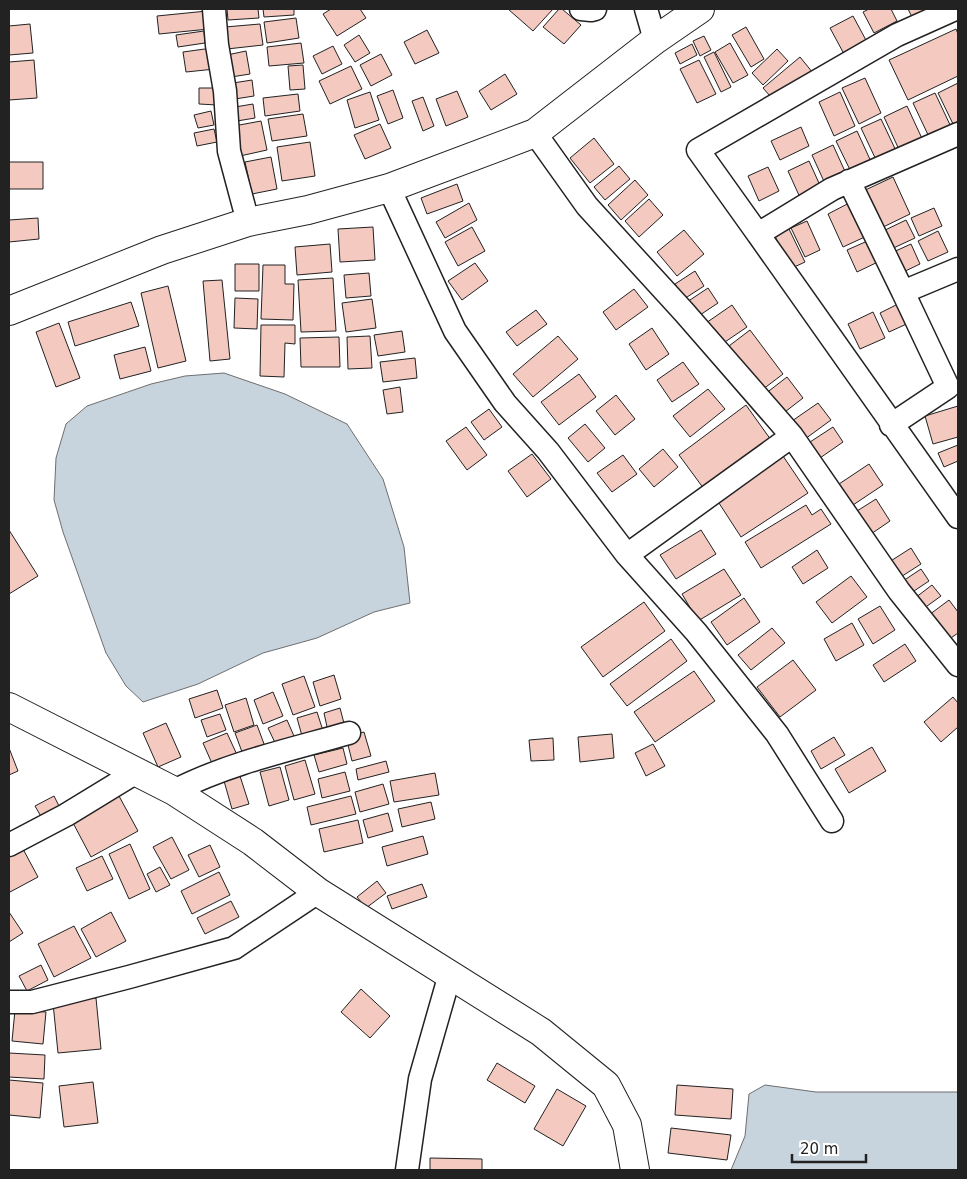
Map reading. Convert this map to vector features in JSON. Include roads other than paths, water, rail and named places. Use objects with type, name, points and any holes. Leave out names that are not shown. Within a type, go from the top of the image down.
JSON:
[{"type":"main road","points":[[9,311],[162,250],[248,222],[308,210],[389,188],[535,133],[655,40],[700,9]]},
{"type":"main road","points":[[14,717],[138,772],[174,791],[253,842],[318,892],[541,1032],[606,1085],[627,1125],[635,1170]]},
{"type":"street","points":[[214,9],[217,45],[225,91],[228,151],[248,222]]},
{"type":"street","points":[[581,9],[595,9]]},
{"type":"street","points":[[646,9],[655,40]]},
{"type":"street","points":[[955,9],[897,34],[698,150],[958,517]]},
{"type":"street","points":[[535,133],[587,206],[684,312],[792,436],[899,591],[958,665]]},
{"type":"street","points":[[758,234],[832,189],[958,134]]},
{"type":"street","points":[[849,181],[948,387],[891,424]]},
{"type":"street","points":[[389,188],[455,331],[505,403],[548,451],[627,555],[696,632],[777,734],[832,821]]},
{"type":"street","points":[[903,292],[958,269]]},
{"type":"street","points":[[627,555],[792,436]]},
{"type":"street","points":[[174,791],[226,767],[349,733]]},
{"type":"street","points":[[9,845],[66,815],[138,772]]},
{"type":"street","points":[[9,1002],[32,1002],[234,948],[318,892]]},
{"type":"street","points":[[407,1170],[420,1079],[450,974]]}]
